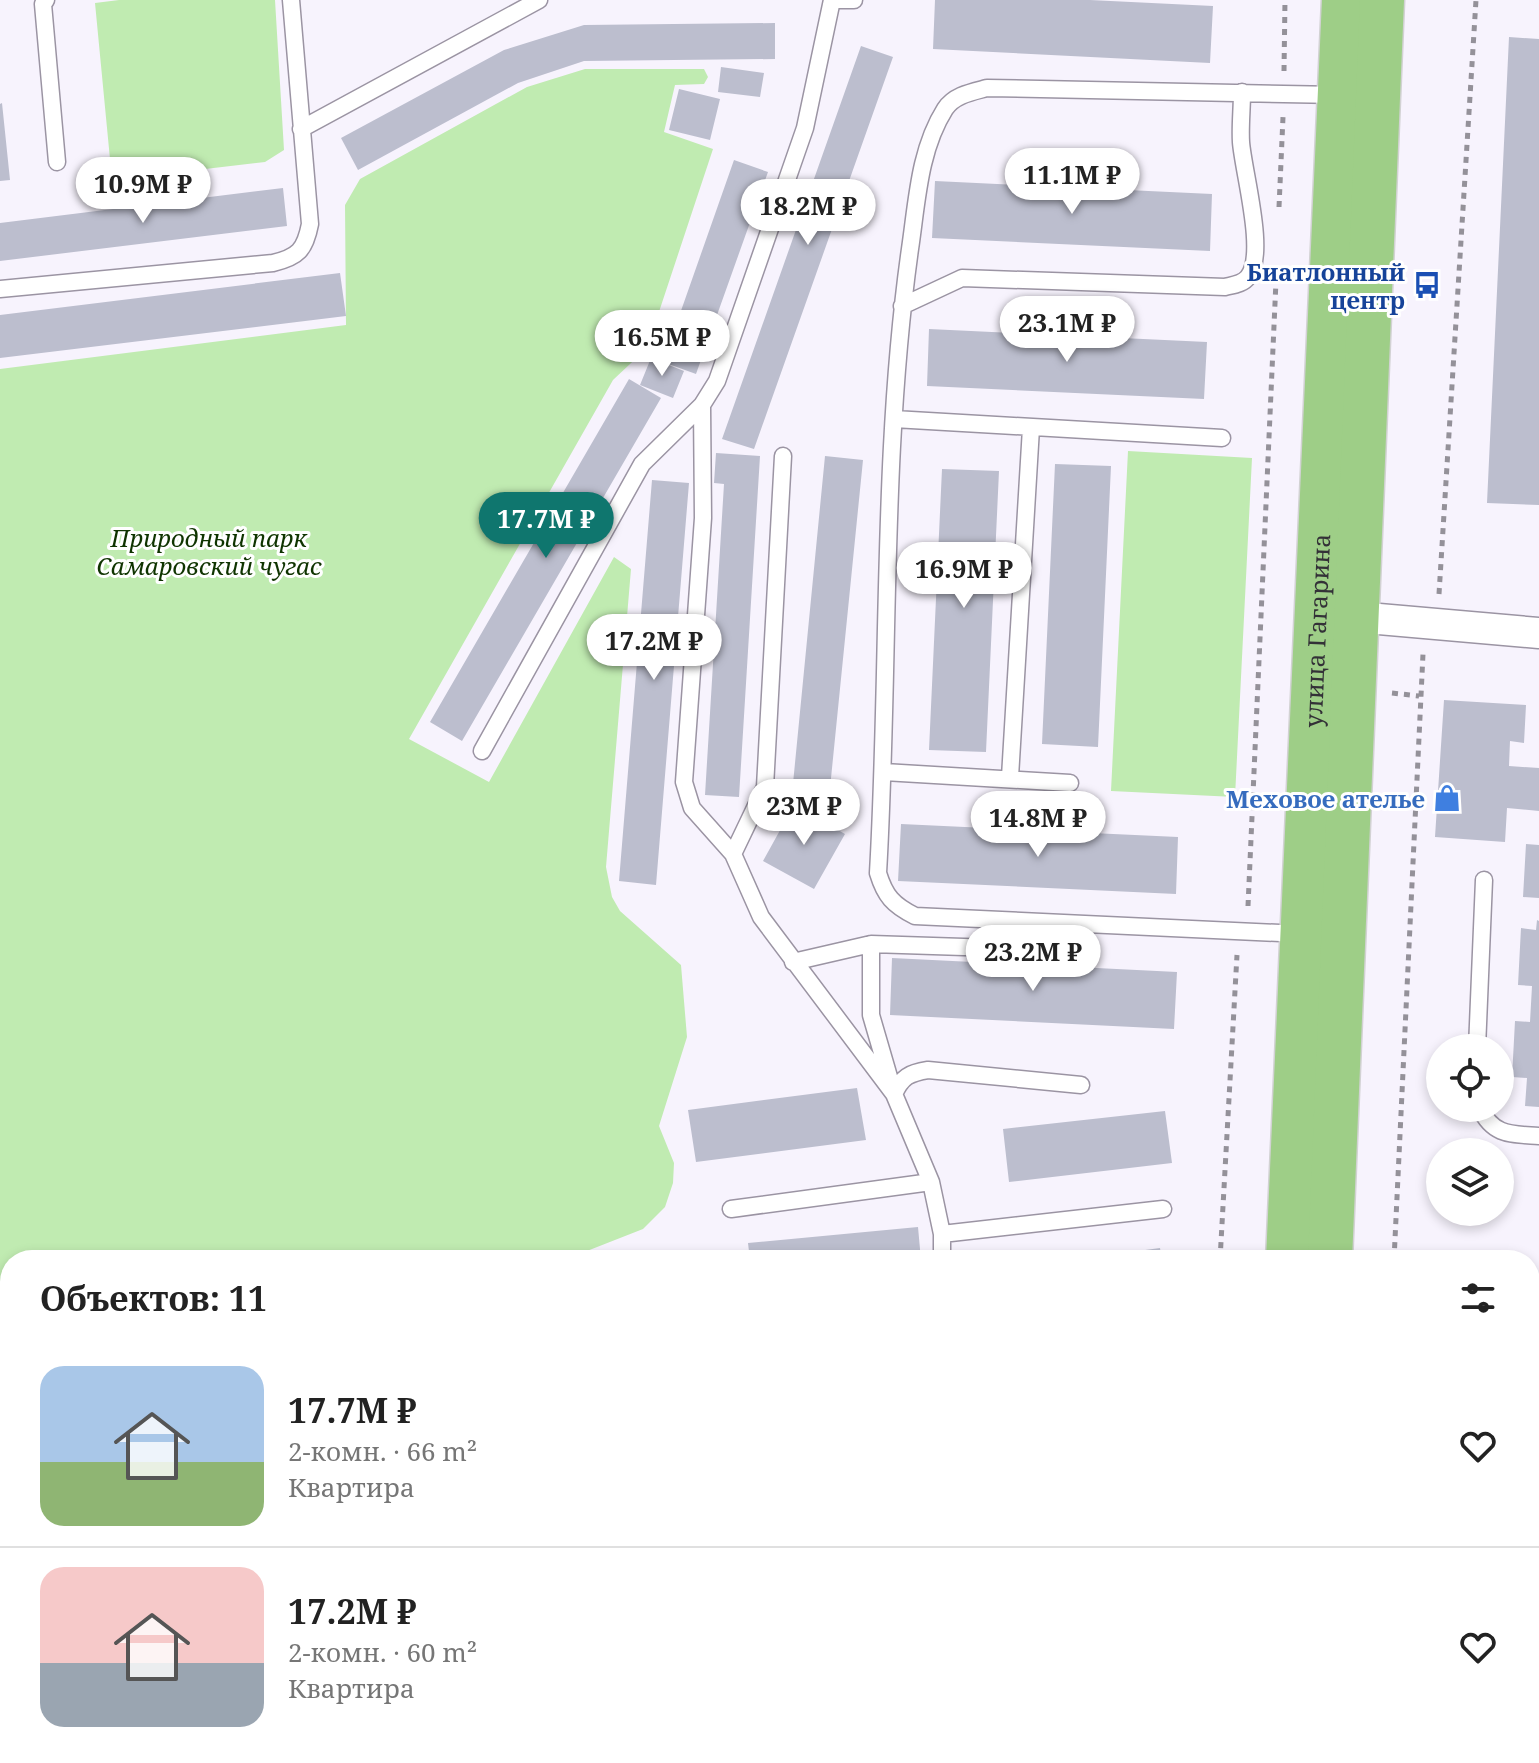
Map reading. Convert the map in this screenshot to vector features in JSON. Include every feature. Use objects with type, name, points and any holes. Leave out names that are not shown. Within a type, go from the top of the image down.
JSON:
[{"type":"main road","name":"улица Гагарина","points":[[1344,0],[1359,96]]},
{"type":"main road","name":"улица Гагарина","points":[[1289,1250],[1323,935],[1359,96],[1382,0]]},
{"type":"main road","name":"улица Гагарина","points":[[1323,935],[1330,1250]]},
{"type":"street","points":[[1337,616],[1539,633]]},
{"type":"lane","points":[[46,0],[43,4],[57,162]]},
{"type":"lane","points":[[0,289],[273,263],[294,258],[306,244],[310,224],[291,0]]},
{"type":"lane","points":[[301,129],[539,0]]},
{"type":"lane","points":[[482,751],[642,464],[702,405],[717,381],[805,128],[834,0],[854,0]]},
{"type":"lane","points":[[1323,935],[915,916],[897,907],[884,893],[878,873],[884,772],[894,419],[902,306],[921,167],[946,106],[964,94],[987,88],[1359,96]]},
{"type":"lane","points":[[902,306],[962,278],[1225,287],[1241,283],[1250,276],[1253,265],[1253,205],[1241,145],[1242,92]]},
{"type":"lane","points":[[702,405],[703,518],[684,782],[692,808],[733,854],[761,917],[894,1094]]},
{"type":"lane","points":[[894,419],[1222,438]]},
{"type":"lane","points":[[1010,777],[1031,428]]},
{"type":"lane","points":[[733,854],[765,787],[783,456]]},
{"type":"lane","points":[[884,772],[1010,777],[1070,783]]},
{"type":"lane","points":[[1478,1034],[1484,880]]},
{"type":"lane","points":[[793,962],[871,944],[1028,949]]},
{"type":"lane","points":[[871,944],[871,1015],[894,1094],[931,1182],[942,1234],[942,1250]]},
{"type":"lane","points":[[894,1094],[901,1079],[911,1073],[928,1070],[1081,1085]]},
{"type":"lane","points":[[1487,1122],[1498,1133],[1539,1136]]},
{"type":"lane","points":[[731,1209],[931,1182]]},
{"type":"lane","points":[[942,1234],[1163,1209]]},
{"type":"path","points":[[1279,221],[1285,0]]},
{"type":"path","points":[[1442,584],[1476,0]]},
{"type":"path","points":[[1220,1250],[1234,970],[1252,878],[1277,269]]},
{"type":"path","points":[[1394,1250],[1419,696]]},
{"type":"green space","points":[[119,0],[275,0],[284,150],[265,162],[112,180],[95,3]]},
{"type":"green space","name":"Природный парк Самаровский чугас","points":[[585,69],[704,69],[708,77],[704,84],[675,85],[664,132],[713,149],[647,348],[613,380],[409,739],[489,782],[614,557],[631,569],[606,867],[612,897],[620,911],[681,965],[687,1037],[659,1126],[674,1163],[673,1183],[665,1207],[643,1229],[589,1250],[0,1250],[0,369],[346,325],[345,205],[360,179],[527,87]]},
{"type":"green space","points":[[1128,451],[1252,458],[1235,797],[1111,791]]},
{"type":"building","points":[[935,0],[1090,0],[1213,6],[1210,63],[933,49]]},
{"type":"building","points":[[775,23],[775,59],[584,61],[518,83],[358,170],[341,138],[504,50],[584,25]]},
{"type":"building","points":[[1509,37],[1539,39],[1539,505],[1487,503]]},
{"type":"building","points":[[861,46],[893,57],[754,449],[722,439]]},
{"type":"building","points":[[721,67],[764,73],[760,97],[718,92]]},
{"type":"building","points":[[679,89],[720,99],[710,140],[669,130]]},
{"type":"building","points":[[0,104],[10,180],[0,181]]},
{"type":"building","points":[[734,160],[768,172],[696,374],[663,362]]},
{"type":"building","points":[[935,181],[1212,194],[1210,251],[932,238]]},
{"type":"building","points":[[283,188],[287,226],[0,261],[0,223]]},
{"type":"building","points":[[340,273],[346,316],[0,358],[0,315]]},
{"type":"building","points":[[929,329],[1207,342],[1204,399],[927,386]]},
{"type":"building","points":[[651,358],[684,371],[673,398],[640,385]]},
{"type":"building","points":[[629,379],[661,398],[462,741],[430,722]]},
{"type":"building","points":[[716,453],[760,456],[739,797],[705,795],[724,484],[714,483]]},
{"type":"building","points":[[825,456],[863,460],[828,808],[791,804]]},
{"type":"building","points":[[1055,464],[1111,466],[1098,747],[1042,744]]},
{"type":"building","points":[[942,469],[999,471],[986,752],[929,750]]},
{"type":"building","points":[[652,480],[689,483],[656,885],[619,881]]},
{"type":"building","points":[[1444,700],[1526,705],[1524,743],[1510,741],[1509,766],[1539,768],[1539,811],[1507,808],[1505,842],[1435,837]]},
{"type":"building","points":[[794,805],[845,834],[814,889],[763,861]]},
{"type":"building","points":[[901,824],[1178,837],[1176,894],[898,881]]},
{"type":"building","points":[[1526,844],[1539,845],[1539,898],[1523,897]]},
{"type":"building","points":[[1537,920],[1539,1107],[1525,1106],[1527,1078],[1514,1077],[1515,1021],[1530,1022],[1532,986],[1518,985],[1521,928],[1536,930]]},
{"type":"building","points":[[892,958],[1177,972],[1174,1029],[890,1015]]},
{"type":"building","points":[[857,1088],[866,1140],[696,1162],[688,1110]]},
{"type":"building","points":[[1165,1111],[1172,1163],[1009,1182],[1003,1129]]},
{"type":"building","points":[[918,1227],[920,1250],[749,1250],[748,1243]]},
{"type":"place","name":"Биатлонный центр","points":[[1427,285]]},
{"type":"place","name":"Меховое ателье","points":[[1447,798]]}]
